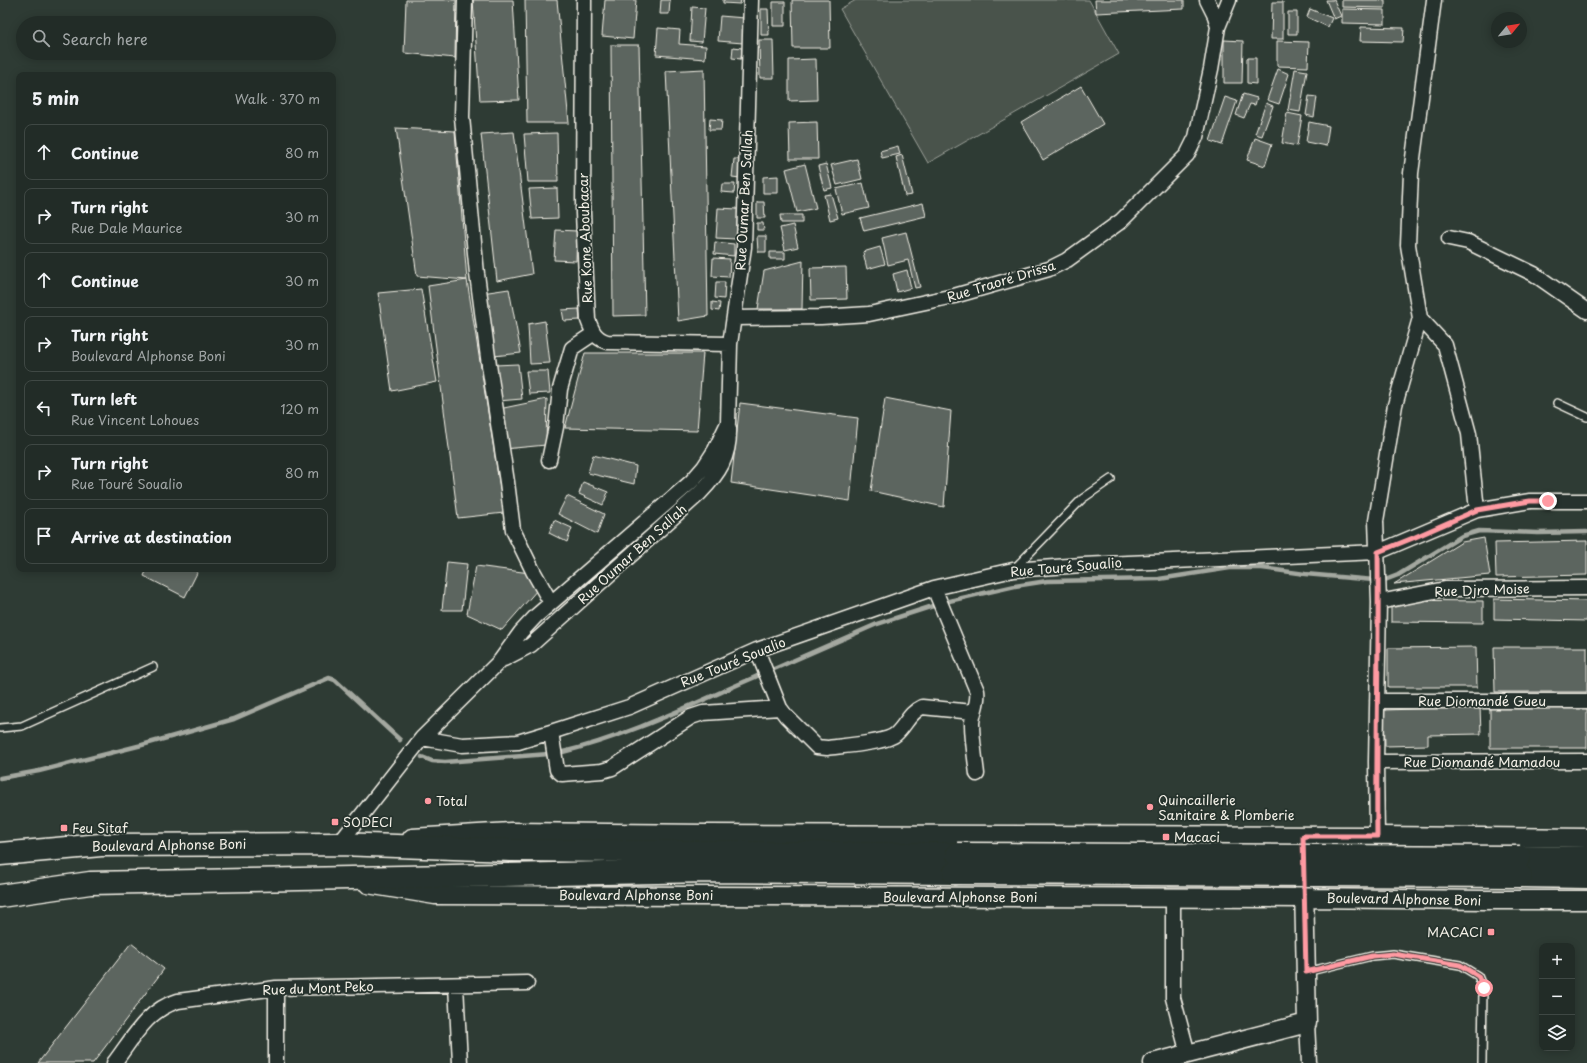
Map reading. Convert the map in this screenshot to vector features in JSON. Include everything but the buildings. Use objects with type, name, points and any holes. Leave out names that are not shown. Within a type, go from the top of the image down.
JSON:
[{"type":"main road","name":"Boulevard Alphonse Boni","points":[[0,854],[101,844],[339,844],[955,863],[1521,866],[1587,858]]},
{"type":"main road","name":"Boulevard Alphonse Boni","points":[[0,896],[90,883],[708,871],[955,863]]},
{"type":"main road","name":"Boulevard Alphonse Boni","points":[[1521,866],[1587,877]]},
{"type":"street","points":[[465,0],[462,117],[477,274],[507,482],[512,530],[551,603]]},
{"type":"street","name":"Rue Kone Aboubacar","points":[[584,0],[583,213],[588,320],[593,334]]},
{"type":"street","name":"Rue Oumar Ben Sallah","points":[[500,661],[530,645],[700,493],[714,478],[725,460],[729,438],[730,344],[744,247],[751,0]]},
{"type":"street","points":[[1207,0],[1215,16],[1218,27]]},
{"type":"street","name":"Rue Traoré Drissa","points":[[734,318],[821,317],[869,314],[954,296],[1049,269],[1067,260],[1121,221],[1187,155],[1196,137],[1211,69],[1218,27],[1229,0]]},
{"type":"street","points":[[1377,836],[1376,762],[1378,552],[1376,521],[1395,405],[1420,318],[1408,245],[1411,173],[1434,0]]},
{"type":"street","points":[[1449,238],[1468,242],[1534,274],[1587,311]]},
{"type":"street","points":[[1420,318],[1445,345],[1469,434],[1477,510]]},
{"type":"street","points":[[549,460],[556,427],[560,388],[572,348],[593,334],[599,340],[607,342],[730,344]]},
{"type":"street","name":"Rue Oumar Ben Sallah","points":[[339,844],[422,738],[500,661],[521,632],[536,616],[691,482],[711,456],[728,423]]},
{"type":"street","name":"Rue Touré Soualio","points":[[422,738],[462,745],[518,742],[629,707],[757,650],[934,588],[1013,570],[1082,564],[1378,552],[1477,510],[1530,501],[1587,501]]},
{"type":"street","points":[[934,588],[977,691],[978,699],[973,712],[972,724],[977,774]]},
{"type":"street","name":"Rue Djro Moise","points":[[1378,602],[1445,589],[1587,588]]},
{"type":"street","points":[[757,650],[780,708],[817,747],[826,748],[886,739],[896,735],[912,714],[922,707],[973,712]]},
{"type":"street","name":"Rue Diomandé Gueu","points":[[1377,701],[1587,701]]},
{"type":"street","points":[[551,732],[557,770],[562,774],[602,771],[612,768],[691,717],[703,713],[780,708]]},
{"type":"street","name":"Rue Diomandé Mamadou","points":[[1376,762],[1587,761]]},
{"type":"street","name":"Boulevard Alphonse Boni","points":[[339,844],[511,832],[1587,838]]},
{"type":"street","points":[[1303,836],[1306,1023],[1309,1063]]},
{"type":"street","name":"Boulevard Alphonse Boni","points":[[334,878],[435,895],[1587,900]]},
{"type":"street","points":[[1173,898],[1173,998],[1188,1054]]},
{"type":"street","name":"Rue du Mont Peko","points":[[114,1063],[149,1016],[167,1004],[178,1001],[276,988],[527,984]]},
{"type":"street","points":[[456,985],[460,1063]]},
{"type":"street","points":[[276,988],[276,1063]]},
{"type":"street","points":[[1153,1063],[1306,1023]]},
{"type":"lane","points":[[1557,404],[1587,417]]},
{"type":"lane","points":[[1013,570],[1082,499],[1111,480]]},
{"type":"lane","points":[[0,728],[22,726],[153,667]]},
{"type":"lane","points":[[1306,972],[1372,956],[1393,954],[1460,965],[1478,976],[1484,988],[1482,1063]]},
{"type":"shaded area","points":[[856,0],[1089,0],[1119,54],[928,163],[840,9]]},
{"type":"waterway","points":[[1385,580],[1398,575],[1462,536],[1479,531],[1538,533],[1587,532]]},
{"type":"waterway","points":[[949,601],[1015,586],[1047,581],[1159,579],[1230,568],[1262,568],[1305,574],[1374,580]]},
{"type":"waterway","points":[[774,669],[877,624],[933,606]]},
{"type":"waterway","points":[[559,753],[611,738],[637,728],[762,674]]},
{"type":"waterway","points":[[0,778],[39,771],[142,745],[234,719],[329,678],[335,680],[400,740]]},
{"type":"waterway","points":[[422,757],[432,761],[445,762],[549,754]]},
{"type":"place","name":"Total","points":[[428,801]]},
{"type":"place","name":"Quincaillerie Sanitaire & Plomberie","points":[[1150,807]]},
{"type":"place","name":"SODECI","points":[[335,822]]},
{"type":"place","name":"Feu Sitaf","points":[[64,828]]},
{"type":"place","name":"Macaci","points":[[1166,837]]},
{"type":"place","name":"MACACI","points":[[1491,932]]},
{"type":"route","points":[[1484,988],[1478,976],[1460,965],[1393,954],[1372,956],[1306,972],[1303,836],[1377,836],[1376,762],[1378,552],[1477,510],[1530,501],[1548,501]]}]
